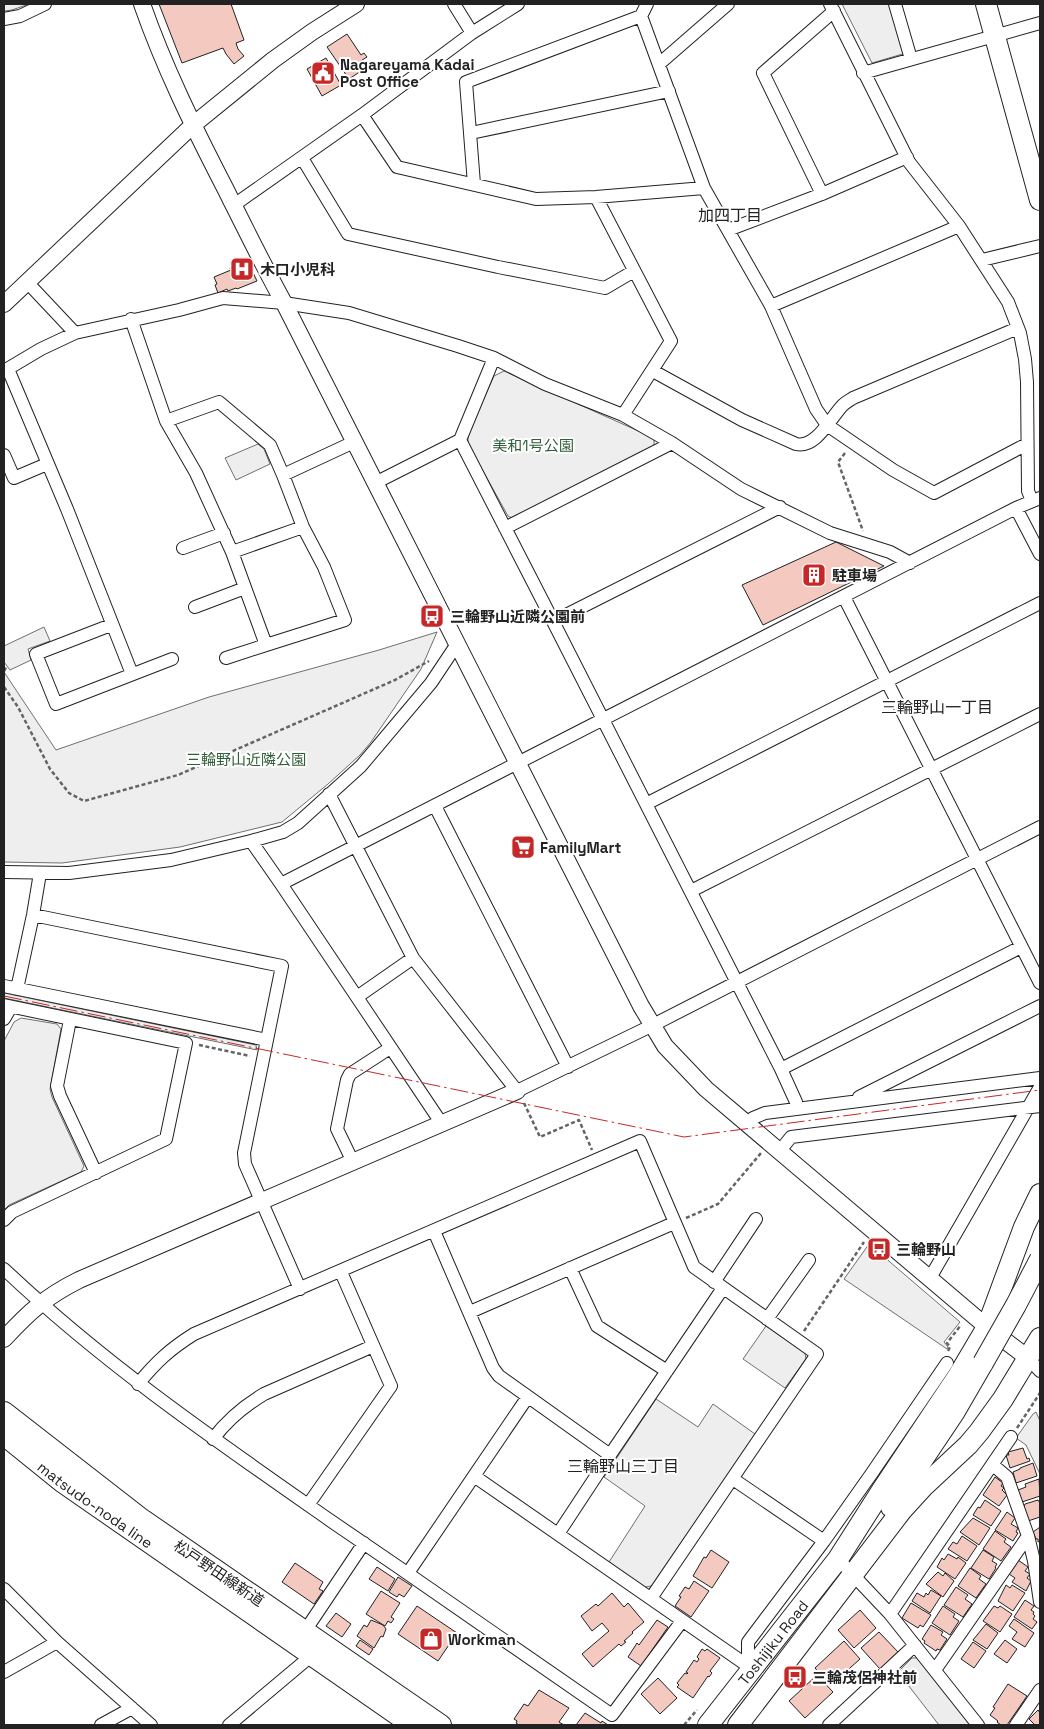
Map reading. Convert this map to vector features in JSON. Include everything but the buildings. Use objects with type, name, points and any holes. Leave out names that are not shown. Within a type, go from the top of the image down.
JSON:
[{"type":"main road","points":[[986,4],[1040,200]]},
{"type":"main road","points":[[838,1559],[980,1342],[1021,1234],[1040,1196]]},
{"type":"main road","points":[[853,1574],[877,1529],[954,1412],[1016,1305],[1040,1259]]},
{"type":"main road","points":[[853,1574],[902,1510],[968,1445],[1003,1399],[1034,1365],[1040,1338]]},
{"type":"main road","name":"松戸野田線新道","points":[[4,1412],[139,1517],[441,1725]]},
{"type":"main road","name":"matsudo-noda line","points":[[4,1434],[62,1482],[412,1725]]},
{"type":"main road","points":[[838,1559],[871,1526],[915,1472]]},
{"type":"main road","name":"Toshijiku Road","points":[[708,1725],[750,1661],[838,1559]]},
{"type":"main road","name":"Toshijiku Road","points":[[739,1725],[853,1574]]},
{"type":"street","points":[[4,19],[20,16],[45,4]]},
{"type":"street","points":[[142,4],[193,125],[641,1006],[665,1046],[706,1089],[747,1125],[1034,1365]]},
{"type":"street","points":[[4,304],[193,125],[273,60],[356,4]]},
{"type":"street","points":[[454,4],[472,33]]},
{"type":"street","points":[[234,205],[362,115],[472,33],[518,4]]},
{"type":"street","points":[[474,184],[466,82],[641,16],[647,4]]},
{"type":"street","points":[[659,64],[728,4]]},
{"type":"street","points":[[895,4],[911,59]]},
{"type":"street","points":[[281,884],[1036,499],[1028,491],[1025,359],[1018,328],[1008,302],[960,226],[907,157],[863,73],[832,7],[763,73],[822,194]]},
{"type":"street","points":[[641,16],[704,188],[771,306],[816,409],[828,424],[893,470],[934,493],[1027,444]]},
{"type":"street","points":[[863,73],[1040,23]]},
{"type":"street","points":[[471,132],[669,91]]},
{"type":"street","points":[[362,115],[397,167],[536,199],[596,197],[704,188]]},
{"type":"street","points":[[728,230],[822,194],[907,157]]},
{"type":"street","points":[[302,158],[348,234],[605,288],[634,271]]},
{"type":"street","points":[[596,197],[671,340],[653,371],[623,415]]},
{"type":"street","points":[[771,306],[960,226]]},
{"type":"street","points":[[982,260],[1040,246]]},
{"type":"street","points":[[27,282],[75,333]]},
{"type":"street","points":[[132,674],[111,625],[67,509],[6,370],[75,333],[131,319],[179,310],[223,298],[284,302],[349,313],[494,358],[545,384],[623,415],[672,443],[742,489],[830,533],[890,552],[910,563]]},
{"type":"street","points":[[131,319],[166,421],[196,473],[224,533],[266,645]]},
{"type":"street","points":[[653,371],[742,420],[804,445],[810,442],[843,405],[853,398],[1018,328]]},
{"type":"street","points":[[375,483],[460,440],[494,358]]},
{"type":"street","points":[[166,421],[219,402],[270,445],[304,528],[324,567],[346,620],[226,658]]},
{"type":"street","points":[[460,440],[781,1069],[796,1102],[797,1109]]},
{"type":"street","points":[[283,475],[354,442]]},
{"type":"street","points":[[505,528],[672,443]]},
{"type":"street","points":[[4,455],[14,478],[47,464]]},
{"type":"street","points":[[554,621],[780,507]]},
{"type":"street","points":[[1016,508],[1040,554]]},
{"type":"street","points":[[232,552],[304,528]]},
{"type":"street","points":[[183,548],[224,533]]},
{"type":"street","points":[[195,607],[245,588]]},
{"type":"street","points":[[844,597],[1040,983]]},
{"type":"street","points":[[646,804],[1040,603]]},
{"type":"street","points":[[111,625],[36,654],[56,704],[172,659]]},
{"type":"street","points":[[4,872],[69,873],[171,860],[283,832],[298,822],[361,766],[431,683],[457,644]]},
{"type":"street","points":[[691,891],[1040,714]]},
{"type":"street","points":[[329,794],[413,958],[520,1094]]},
{"type":"street","points":[[435,806],[568,1067]]},
{"type":"street","points":[[4,1339],[40,1303],[59,1290],[79,1280],[442,1124],[520,1094],[568,1067],[1040,827]]},
{"type":"street","points":[[251,841],[442,1124]]},
{"type":"street","points":[[40,873],[33,915],[10,988],[267,1040]]},
{"type":"street","points":[[33,915],[282,966],[244,1153],[245,1164],[300,1289]]},
{"type":"street","points":[[781,1069],[1021,947]]},
{"type":"street","points":[[357,997],[413,958]]},
{"type":"street","points":[[4,1019],[7,1006],[186,1044],[166,1139],[12,1212],[4,1220]]},
{"type":"street","points":[[851,1102],[1040,1006]]},
{"type":"street","points":[[70,1020],[57,1086],[96,1173]]},
{"type":"street","points":[[352,1162],[337,1129],[347,1080],[350,1074],[390,1048]]},
{"type":"street","points":[[747,1125],[753,1118],[764,1113],[1040,1078]]},
{"type":"street","points":[[930,1278],[1034,1107],[1040,1087]]},
{"type":"street","points":[[779,1152],[791,1137],[1034,1107]]},
{"type":"street","points":[[138,1384],[154,1364],[166,1353],[194,1334],[640,1141],[694,1267],[817,1354],[651,1598]]},
{"type":"street","points":[[558,1534],[667,1371],[756,1219]]},
{"type":"street","points":[[470,1312],[674,1223]]},
{"type":"street","points":[[434,1231],[493,1368],[499,1376],[527,1398],[610,1455]]},
{"type":"street","points":[[767,1319],[809,1260]]},
{"type":"street","points":[[570,1268],[597,1326],[667,1371]]},
{"type":"street","points":[[4,1269],[40,1303],[138,1384],[213,1439],[612,1715],[682,1621]]},
{"type":"street","points":[[308,1505],[391,1386],[341,1272]]},
{"type":"street","points":[[213,1439],[240,1409],[264,1394],[373,1346]]},
{"type":"street","points":[[750,1661],[748,1642],[824,1541],[947,1363]]},
{"type":"street","points":[[408,1573],[527,1398]]},
{"type":"street","points":[[890,1614],[1011,1437]]},
{"type":"street","points":[[993,1465],[1007,1477],[1028,1536],[1040,1602]]},
{"type":"street","points":[[474,1476],[682,1621],[750,1661]]},
{"type":"street","points":[[733,1479],[824,1541]]},
{"type":"street","points":[[935,1670],[1028,1536]]},
{"type":"street","points":[[305,1632],[364,1543]]},
{"type":"street","points":[[838,1559],[890,1614],[978,1725]]},
{"type":"street","points":[[4,1589],[57,1642],[151,1725]]},
{"type":"street","points":[[4,1672],[57,1642]]},
{"type":"street","points":[[829,1725],[916,1646]]},
{"type":"street","points":[[229,1725],[311,1656]]},
{"type":"street","points":[[1016,1725],[1040,1690]]},
{"type":"street","points":[[101,1725],[132,1708]]},
{"type":"path","points":[[853,443],[838,462],[866,537],[864,544]]},
{"type":"path","points":[[4,686],[18,707],[50,769],[69,793],[84,802],[178,775],[395,680],[432,659]]},
{"type":"path","points":[[4,671],[6,666]]},
{"type":"path","points":[[186,1044],[264,1059]]},
{"type":"path","points":[[520,1094],[540,1137],[578,1120],[596,1160]]},
{"type":"path","points":[[674,1223],[718,1204],[762,1152]]},
{"type":"path","points":[[798,1340],[867,1238]]},
{"type":"path","points":[[947,1343],[964,1319]]},
{"type":"path","points":[[1011,1437],[1040,1393]]},
{"type":"green space","points":[[4,4],[29,4],[4,11]]},
{"type":"green space","points":[[842,4],[891,4],[906,53],[872,63]]},
{"type":"green space","name":"美和1号公園","points":[[504,371],[654,438],[654,447],[514,519],[508,516],[468,444],[468,434],[494,376]]},
{"type":"green space","points":[[258,444],[264,449],[270,464],[236,480],[225,458]]},
{"type":"green space","points":[[44,627],[50,641],[28,649],[31,660],[10,670],[4,662],[4,646]]},
{"type":"green space","name":"三輪野山近隣公園","points":[[437,632],[421,669],[371,742],[360,755],[328,784],[282,822],[180,847],[62,863],[4,862],[4,672],[56,750],[209,697]]},
{"type":"green space","points":[[4,993],[256,1045],[257,1050],[4,998]]},
{"type":"green space","points":[[21,1018],[57,1024],[61,1029],[50,1089],[84,1166],[81,1172],[9,1205],[4,1210],[4,1041],[14,1022]]},
{"type":"green space","points":[[869,1244],[960,1322],[944,1342],[948,1347],[947,1349],[844,1279]]},
{"type":"green space","points":[[766,1326],[805,1353],[806,1359],[785,1388],[743,1359]]},
{"type":"green space","points":[[656,1399],[698,1427],[713,1404],[755,1434],[652,1586],[645,1587],[609,1562],[645,1506],[604,1477]]},
{"type":"green space","points":[[1036,1412],[1040,1421],[1040,1474],[1026,1445],[1016,1438]]},
{"type":"shaded area","points":[[912,1658],[919,1658],[971,1725],[939,1725],[898,1672]]},
{"type":"power","points":[[4,996],[684,1137],[1040,1090]]},
{"type":"place","name":"Nagareyama Kadai Post Office","points":[[323,73]]},
{"type":"place","name":"木口小児科","points":[[242,269]]},
{"type":"place","name":"駐車場","points":[[814,575]]},
{"type":"place","name":"三輪野山近隣公園前","points":[[432,616]]},
{"type":"place","name":"FamilyMart","points":[[523,847]]},
{"type":"place","name":"三輪野山","points":[[879,1249]]},
{"type":"place","name":"Workman","points":[[431,1639]]},
{"type":"place","name":"三輪茂侶神社前","points":[[795,1677]]},
{"type":"district","name":"加四丁目","points":[[730,215]]},
{"type":"district","name":"三輪野山一丁目","points":[[937,707]]},
{"type":"district","name":"三輪野山三丁目","points":[[623,1466]]}]
